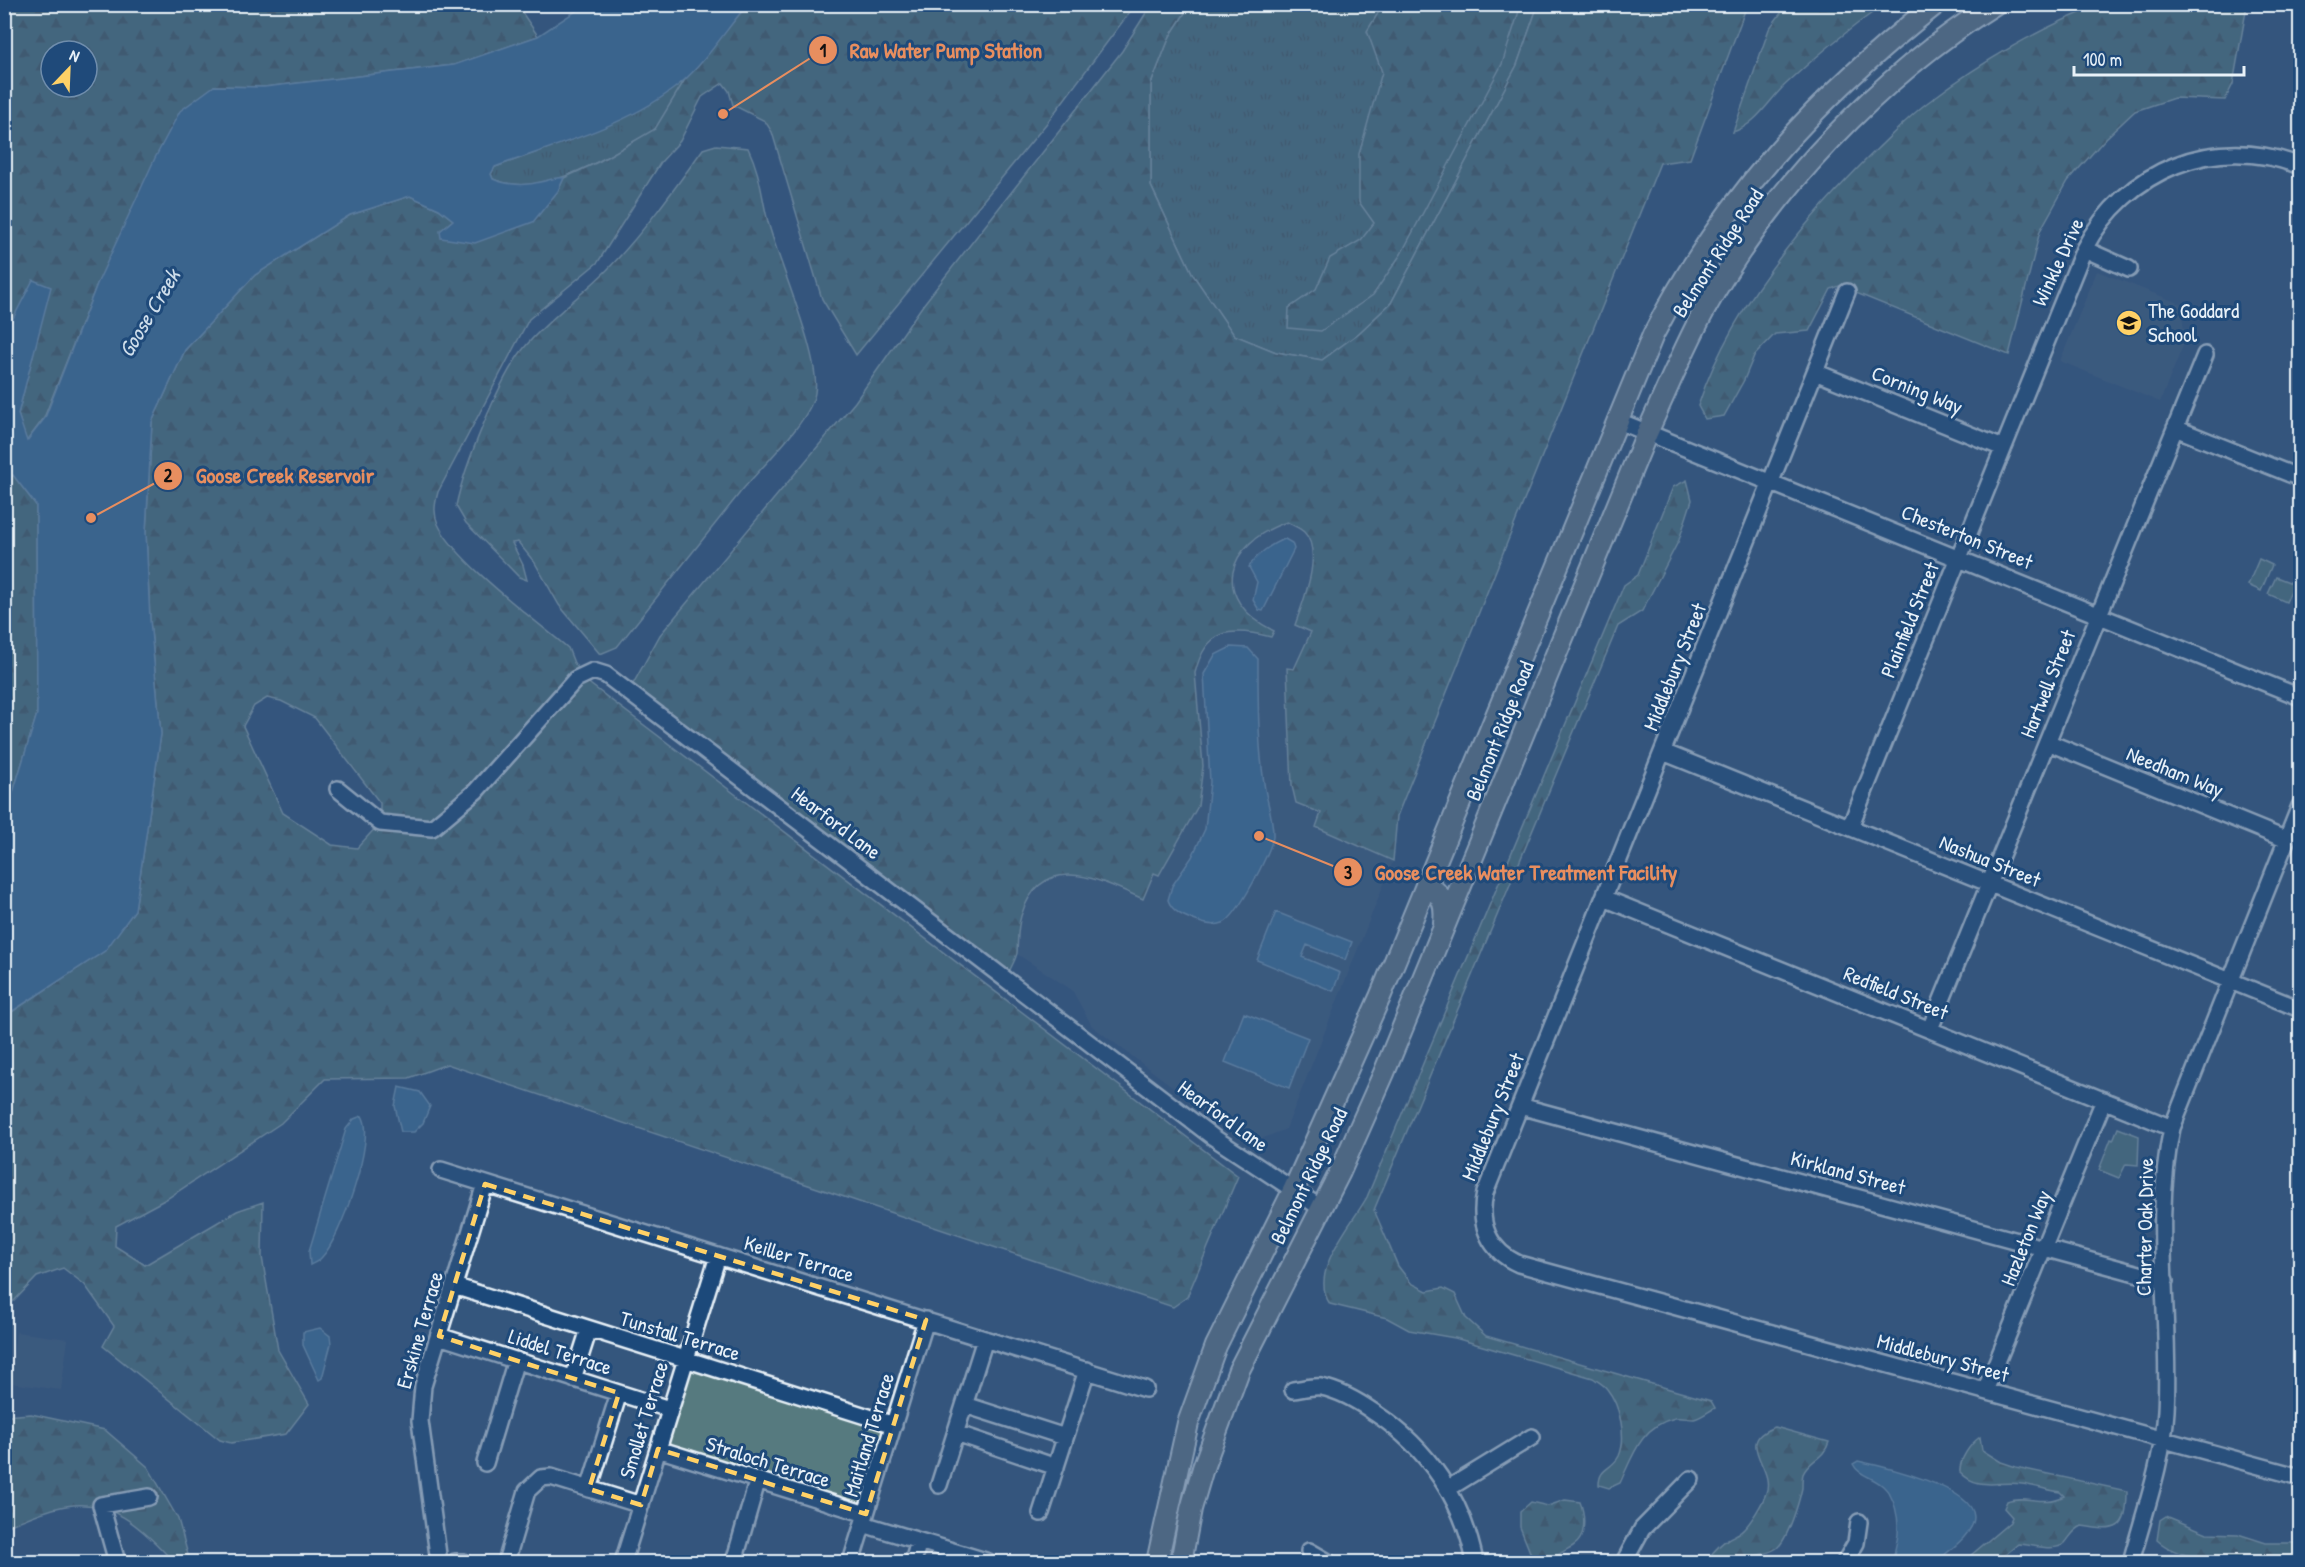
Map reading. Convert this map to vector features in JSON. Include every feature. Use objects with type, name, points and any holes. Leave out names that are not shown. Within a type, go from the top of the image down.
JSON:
[{"type":"main road","name":"Belmont Ridge Road","points":[[1157,1563],[1185,1434],[1199,1391],[1229,1316],[1293,1191],[1380,997],[1616,420],[1653,335],[1679,285],[1747,186],[1790,136],[1848,77],[1936,4]]},
{"type":"main road","name":"Belmont Ridge Road","points":[[1181,1563],[1191,1509],[1203,1468],[1239,1370],[1322,1208],[1380,1083],[1443,935],[1647,433],[1676,366],[1706,308],[1750,239],[1780,201],[1873,100],[1937,45],[1995,4]]},
{"type":"main road","points":[[1426,884],[1438,891],[1446,905],[1443,935]]},
{"type":"street","name":"Winkle Drive","points":[[2038,361],[2084,249],[2096,226],[2121,198],[2166,169],[2189,161],[2230,154],[2272,158],[2301,166]]},
{"type":"street","points":[[2084,249],[2129,269]]},
{"type":"street","name":"Middlebury Street","points":[[1847,292],[1482,1205],[1487,1234],[1506,1257],[1530,1267],[2300,1475]]},
{"type":"street","name":"Hartwell Street","points":[[1930,1029],[2205,356]]},
{"type":"street","name":"Plainfield Street","points":[[1850,827],[2038,361]]},
{"type":"street","name":"Corning Way","points":[[1815,372],[2003,448]]},
{"type":"street","name":"Chesterton Street","points":[[1616,420],[1958,556],[2301,697]]},
{"type":"street","points":[[2175,428],[2301,478]]},
{"type":"street","name":"Hearford Lane","points":[[338,789],[380,823],[432,828],[476,791],[576,679],[593,671],[606,675],[1214,1137],[1322,1208]]},
{"type":"street","name":"Needham Way","points":[[2047,742],[2287,840]]},
{"type":"street","name":"Nashua Street","points":[[1663,752],[2301,1010]]},
{"type":"street","name":"Charter Oak Drive","points":[[2131,1563],[2162,1439],[2166,1412],[2164,1177],[2172,1128],[2301,806]]},
{"type":"street","name":"Redfield Street","points":[[1604,898],[2172,1128]]},
{"type":"street","name":"Hazleton Way","points":[[1985,1391],[2103,1100]]},
{"type":"street","name":"Kirkland Street","points":[[1520,1106],[2165,1281]]},
{"type":"street","name":"Keiller Terrace","points":[[441,1170],[1145,1389]]},
{"type":"street","name":"Erskine Terrace","points":[[439,1563],[420,1421],[423,1386],[485,1184]]},
{"type":"street","name":"Smollet Terrace","points":[[623,1563],[684,1359],[718,1256]]},
{"type":"street","name":"Tunstall Terrace","points":[[454,1286],[894,1425]]},
{"type":"street","name":"Maitland Terrace","points":[[851,1563],[926,1320]]},
{"type":"street","points":[[573,1379],[589,1329]]},
{"type":"street","name":"Liddel Terrace","points":[[439,1336],[669,1409]]},
{"type":"street","points":[[939,1485],[985,1339]]},
{"type":"street","points":[[485,1463],[516,1360]]},
{"type":"street","points":[[1041,1513],[1087,1370]]},
{"type":"street","points":[[1293,1390],[1317,1387],[1336,1391],[1354,1399],[1388,1422],[1410,1441],[1449,1488],[1471,1541],[1475,1563]]},
{"type":"street","points":[[589,1489],[619,1393]]},
{"type":"street","points":[[965,1405],[1065,1437]]},
{"type":"street","points":[[956,1433],[1056,1467]]},
{"type":"street","points":[[1449,1488],[1532,1437]]},
{"type":"street","name":"Straloch Terrace","points":[[658,1449],[865,1519],[919,1541],[989,1563]]},
{"type":"street","points":[[506,1563],[527,1491],[541,1478],[551,1477],[641,1505]]},
{"type":"street","points":[[1624,1563],[1642,1529],[1691,1479]]},
{"type":"street","points":[[734,1563],[757,1482]]},
{"type":"street","points":[[117,1563],[101,1505],[149,1497]]},
{"type":"street","points":[[1845,1563],[1856,1544],[1859,1522]]},
{"type":"street","points":[[913,1563],[919,1541]]},
{"type":"street","points":[[1309,1551],[1328,1563]]},
{"type":"street","points":[[455,1563],[464,1563]]},
{"type":"highlighted area","points":[[485,1184],[926,1320],[866,1514],[658,1449],[641,1505],[589,1489],[619,1393],[439,1336]]},
{"type":"shaded area","name":"The Goddard School","points":[[2097,271],[2181,304],[2185,341],[2160,402],[2060,361]]},
{"type":"shaded area","points":[[1287,522],[1305,532],[1312,550],[1310,578],[1295,624],[1311,632],[1294,669],[1287,668],[1292,786],[1296,803],[1322,813],[1316,827],[1393,861],[1286,1129],[1249,1144],[1092,1026],[1072,990],[1017,954],[1016,938],[1021,915],[1033,892],[1050,877],[1076,874],[1102,881],[1142,899],[1154,872],[1159,875],[1198,806],[1195,673],[1199,658],[1205,644],[1229,632],[1271,637],[1274,631],[1257,623],[1241,609],[1232,585],[1232,569],[1242,551],[1267,529]]},
{"type":"shaded area","points":[[16,1332],[68,1339],[61,1390],[10,1383]]},
{"type":"green space","points":[[7,5],[517,5],[538,36],[454,65],[264,87],[214,86],[97,284],[44,418],[26,442],[18,414],[50,287],[5,344],[4,7]]},
{"type":"green space","points":[[747,5],[1135,5],[1046,124],[856,355],[822,299],[772,132],[765,121],[733,105],[729,91],[723,83],[702,97],[680,141],[661,162],[598,262],[529,319],[438,492],[435,512],[438,524],[460,555],[568,648],[574,663],[590,684],[1238,1176],[1187,1297],[1173,1307],[447,1064],[409,1078],[325,1079],[281,1123],[168,1198],[116,1226],[115,1246],[145,1265],[237,1211],[263,1202],[262,1257],[278,1350],[309,1404],[286,1434],[231,1443],[220,1440],[103,1346],[114,1326],[85,1285],[63,1268],[37,1277],[14,1301],[5,1302],[4,1017],[104,951],[135,910],[161,734],[150,620],[146,532],[152,422],[185,350],[255,275],[350,215],[410,196],[439,209],[453,220],[440,231],[558,191],[564,178],[600,161],[655,129],[684,81]],"holes":[[[267,698],[281,701],[315,718],[380,803],[380,823],[357,848],[332,845],[283,813],[243,726],[254,706]]]},
{"type":"green space","points":[[1151,5],[1190,5],[1170,36],[1151,84],[1151,186],[1193,275],[1234,335],[1276,352],[1322,360],[1359,333],[1391,303],[1517,65],[1538,5],[1747,5],[1690,159],[1660,163],[1397,816],[1393,861],[1316,827],[1321,813],[1296,803],[1292,786],[1287,668],[1294,669],[1311,632],[1295,625],[1310,577],[1312,552],[1310,541],[1304,532],[1287,522],[1266,531],[1250,543],[1239,557],[1233,572],[1233,588],[1240,603],[1253,618],[1274,631],[1271,637],[1244,632],[1222,634],[1213,639],[1200,658],[1195,673],[1203,766],[1198,806],[1159,875],[1154,873],[1143,899],[1108,884],[1073,875],[1057,876],[1043,883],[1030,896],[1021,916],[1017,953],[1008,974],[633,684],[660,635],[855,402],[923,305],[1122,51]]},
{"type":"green space","points":[[1190,5],[1538,5],[1517,65],[1391,303],[1359,333],[1322,360],[1276,352],[1234,335],[1193,275],[1151,186],[1151,84],[1170,36]]},
{"type":"green space","points":[[1383,5],[1521,5],[1502,64],[1401,254],[1373,295],[1321,331],[1288,328],[1289,308],[1316,289],[1330,258],[1361,240],[1374,223],[1359,202],[1359,154],[1382,72],[1367,31]]},
{"type":"green space","points":[[1787,5],[1883,5],[1809,63],[1749,124],[1733,132],[1769,29]]},
{"type":"green space","points":[[2101,5],[2247,5],[2233,84],[2225,100],[2174,98],[2135,111],[2105,139],[2068,181],[2040,231],[2009,355],[1839,286],[1831,289],[1809,331],[1775,334],[1754,356],[1724,416],[1705,419],[1698,406],[1729,335],[1772,267],[1850,176],[1910,117],[1950,86],[2035,34]]},
{"type":"green space","points":[[684,81],[655,129],[600,161],[546,182],[510,184],[493,179],[491,174],[495,167],[592,131],[639,109]]},
{"type":"green space","points":[[716,145],[748,148],[752,157],[772,236],[805,332],[815,376],[815,393],[804,418],[794,431],[739,494],[617,647],[600,654],[559,605],[535,563],[518,542],[512,543],[523,565],[527,580],[519,577],[466,523],[456,506],[466,469],[484,424],[504,380],[524,348],[543,327],[607,270],[645,227],[703,149]]},
{"type":"green space","points":[[13,475],[36,505],[37,714],[9,806],[5,811],[4,480]]},
{"type":"green space","points":[[1687,480],[1692,500],[1679,540],[1642,611],[1618,626],[1374,1210],[1398,1266],[1411,1283],[1427,1291],[1443,1288],[1455,1294],[1466,1318],[1486,1336],[1711,1401],[1715,1408],[1699,1417],[1675,1418],[1654,1428],[1634,1452],[1620,1483],[1609,1488],[1599,1485],[1600,1479],[1603,1472],[1619,1456],[1622,1431],[1619,1412],[1612,1396],[1600,1383],[1593,1378],[1455,1338],[1409,1330],[1387,1318],[1330,1304],[1325,1291],[1324,1278],[1334,1249],[1367,1197],[1624,585],[1638,575],[1673,487]]},
{"type":"green space","points":[[2259,559],[2272,565],[2261,591],[2248,585]]},
{"type":"green space","points":[[2276,577],[2294,584],[2286,602],[2268,594]]},
{"type":"green space","points":[[2118,1128],[2139,1136],[2138,1165],[2126,1164],[2119,1178],[2099,1170],[2111,1139],[2113,1140]]},
{"type":"green space","points":[[684,1359],[894,1425],[866,1514],[658,1449]]},
{"type":"green space","points":[[31,1414],[105,1430],[148,1467],[178,1519],[190,1562],[168,1562],[168,1556],[135,1525],[97,1506],[58,1507],[5,1527],[4,1416]]},
{"type":"green space","points":[[1775,1427],[1829,1442],[1824,1452],[1809,1465],[1803,1474],[1798,1502],[1785,1537],[1777,1548],[1744,1562],[1705,1562],[1721,1544],[1744,1529],[1762,1502],[1767,1483],[1756,1448],[1757,1440],[1763,1433]]},
{"type":"green space","points":[[1980,1437],[1982,1450],[2001,1462],[2127,1491],[2127,1504],[2122,1521],[2118,1526],[2104,1529],[2082,1526],[2074,1531],[2061,1546],[2043,1547],[2018,1544],[1997,1562],[1963,1562],[2010,1522],[2012,1517],[2004,1508],[2007,1501],[2021,1499],[2042,1501],[2064,1496],[2060,1492],[2027,1485],[1982,1484],[1967,1478],[1960,1472],[1961,1462],[1969,1448]]},
{"type":"green space","points":[[1565,1500],[1580,1502],[1584,1519],[1581,1537],[1578,1542],[1551,1562],[1534,1562],[1520,1527],[1520,1512],[1531,1502],[1548,1506]]},
{"type":"green space","points":[[2166,1516],[2207,1533],[2238,1534],[2266,1543],[2300,1543],[2300,1562],[2225,1562],[2186,1555],[2170,1549],[2157,1540],[2160,1520]]},
{"type":"water","name":"Goose Creek","points":[[585,5],[747,5],[699,65],[662,97],[616,122],[568,142],[495,167],[491,174],[493,179],[510,184],[529,184],[564,178],[558,191],[533,222],[475,243],[441,238],[440,231],[453,220],[439,209],[410,196],[350,215],[255,275],[185,350],[152,422],[146,532],[150,620],[161,734],[135,910],[105,951],[5,1016],[5,811],[9,806],[37,714],[36,505],[13,475],[5,480],[5,334],[33,280],[51,287],[18,414],[27,441],[45,418],[97,284],[155,158],[180,111],[214,86],[264,87],[454,65],[538,36]]},
{"type":"water","points":[[1285,539],[1292,543],[1294,549],[1263,611],[1259,610],[1253,600],[1257,582],[1249,567],[1265,550]]},
{"type":"water","points":[[1231,647],[1248,648],[1258,659],[1261,753],[1273,837],[1260,869],[1236,910],[1223,923],[1210,924],[1179,914],[1168,900],[1172,886],[1192,857],[1205,829],[1210,782],[1204,674],[1215,655]]},
{"type":"water","points":[[1276,912],[1352,942],[1345,960],[1307,945],[1302,957],[1340,973],[1333,991],[1257,960]]},
{"type":"water","points":[[1244,1013],[1308,1038],[1289,1088],[1225,1062]]},
{"type":"water","points":[[399,1087],[420,1092],[430,1106],[423,1123],[414,1132],[401,1132],[395,1106]]},
{"type":"water","points":[[362,1116],[365,1127],[365,1144],[347,1210],[330,1247],[321,1258],[310,1265],[309,1251],[346,1129],[354,1119]]},
{"type":"water","points":[[320,1328],[330,1336],[331,1344],[322,1378],[319,1380],[303,1345],[303,1332]]},
{"type":"water","points":[[1858,1461],[1905,1473],[1943,1487],[1959,1496],[1970,1506],[1974,1517],[1970,1530],[1936,1562],[1894,1562],[1898,1528],[1893,1502],[1883,1486],[1855,1468],[1853,1464]]},
{"type":"place","name":"Raw Water Pump Station","points":[[723,114]]},
{"type":"place","name":"The Goddard School","points":[[2129,323]]},
{"type":"place","name":"Goose Creek Reservoir","points":[[91,518]]},
{"type":"place","name":"Goose Creek Water Treatment Facility","points":[[1259,836]]}]
